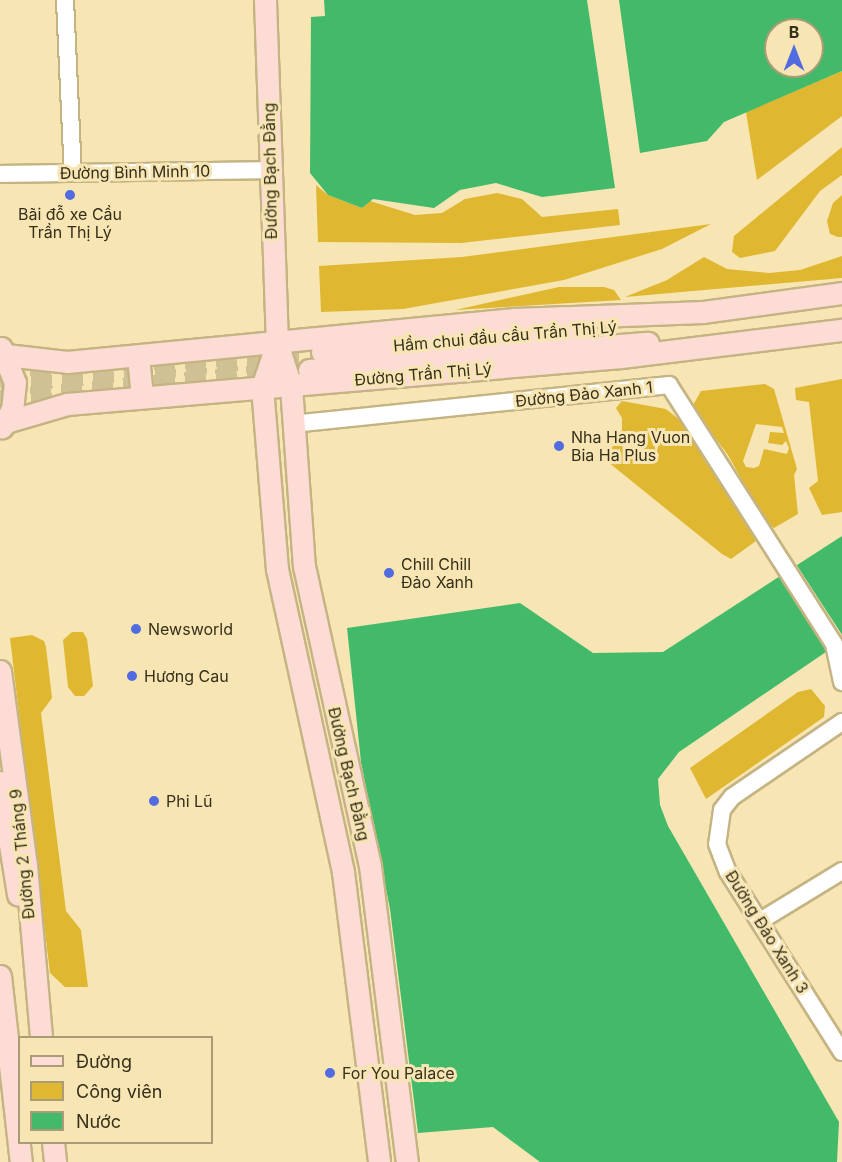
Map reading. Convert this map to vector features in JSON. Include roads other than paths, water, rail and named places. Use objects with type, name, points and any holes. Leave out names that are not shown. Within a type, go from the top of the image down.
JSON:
[{"type":"main road","name":"Đường Bạch Đằng","points":[[265,0],[277,343],[291,386],[309,592],[370,866],[400,1161]]},
{"type":"main road","points":[[3,351],[58,362],[515,319],[703,312],[842,293]]},
{"type":"main road","name":"Hầm chui đầu cầu Trần Thị Lý","points":[[703,312],[618,327],[308,362],[620,343],[712,345]]},
{"type":"main road","name":"Đường Trần Thị Lý","points":[[3,426],[47,408],[142,397],[621,357],[842,330]]},
{"type":"main road","points":[[262,387],[277,343]]},
{"type":"main road","points":[[3,351],[12,368],[15,396],[3,426]]},
{"type":"main road","points":[[138,356],[142,397]]},
{"type":"main road","name":"Đường Bạch Đằng","points":[[262,387],[282,595],[343,872],[379,1162]]},
{"type":"main road","points":[[282,595],[309,592]]},
{"type":"main road","name":"Đường 2 Tháng 9","points":[[0,671],[26,864],[31,951],[40,1036]]},
{"type":"main road","points":[[0,782],[10,866],[31,951]]},
{"type":"main road","points":[[343,872],[370,866]]},
{"type":"main road","points":[[0,976],[5,1063],[18,1143]]},
{"type":"main road","points":[[18,1144],[21,1162]]},
{"type":"main road","points":[[53,1144],[55,1162]]},
{"type":"street","points":[[64,0],[73,173]]},
{"type":"street","name":"Đường Bình Minh 10","points":[[0,174],[270,170]]},
{"type":"street","name":"Đường Đảo Xanh 1","points":[[293,424],[669,385],[839,649],[842,682]]},
{"type":"street","name":"Đường Đảo Xanh 3","points":[[842,722],[732,797],[722,810],[717,844],[722,860],[842,1052]]},
{"type":"street","points":[[760,921],[842,872]]},
{"type":"water","points":[[324,0],[587,0],[615,188],[542,197],[496,183],[460,190],[434,208],[373,199],[362,208],[328,195],[310,173],[311,17],[325,16]]},
{"type":"water","points":[[619,0],[842,0],[842,71],[724,122],[707,141],[640,153]]},
{"type":"water","points":[[842,536],[842,641],[679,752],[658,779],[660,805],[668,826],[839,1122],[837,1162],[540,1162],[493,1127],[418,1133],[390,909],[361,762],[347,628],[520,603],[593,653],[663,652]]},
{"type":"tunnel","points":[[0,382],[306,354]]},
{"type":"tunnel","points":[[0,400],[309,370]]},
{"type":"place","name":"Bãi đỗ xe Cầu Trần Thị Lý","points":[[70,195]]},
{"type":"place","name":"Nha Hang Vuon Bia Ha Plus","points":[[559,446]]},
{"type":"place","name":"Chill Chill Đảo Xanh","points":[[389,573]]},
{"type":"place","name":"Newsworld","points":[[136,629]]},
{"type":"place","name":"Hương Cau","points":[[132,676]]},
{"type":"place","name":"Phi Lũ","points":[[154,801]]},
{"type":"place","name":"For You Palace","points":[[330,1073]]}]
